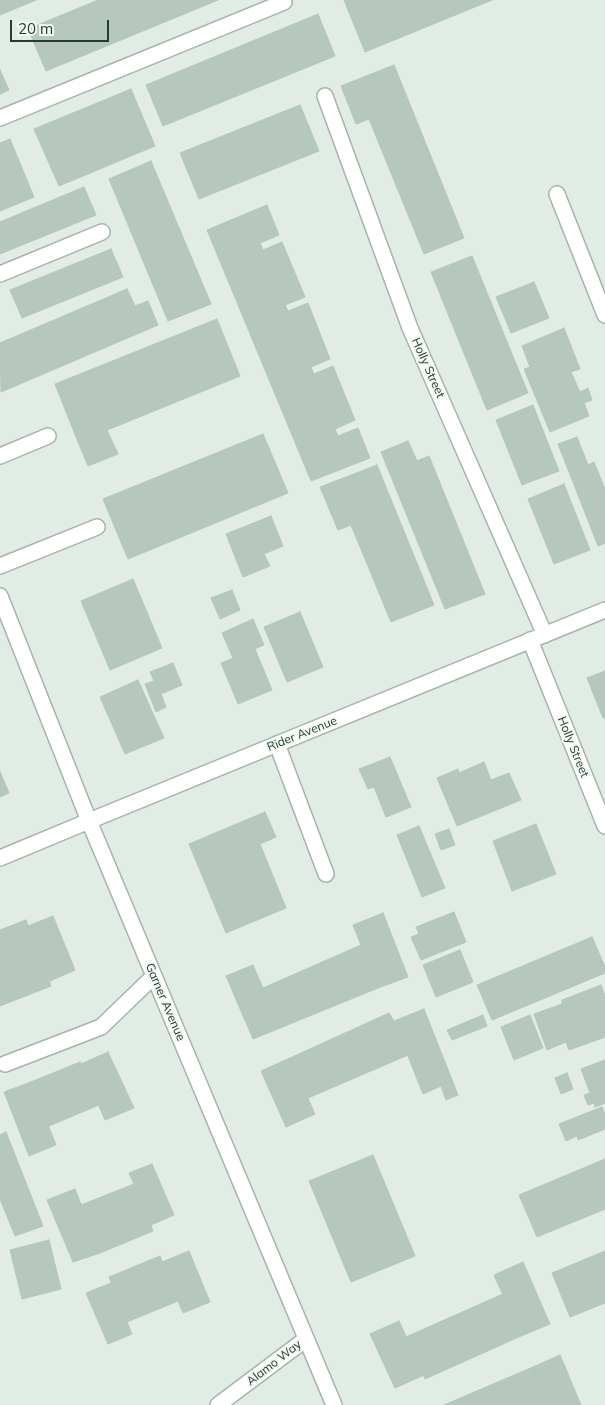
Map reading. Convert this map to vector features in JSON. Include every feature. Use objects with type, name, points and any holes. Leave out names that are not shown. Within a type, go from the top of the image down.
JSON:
[{"type":"street","points":[[0,118],[284,2]]},
{"type":"street","name":"Holly Street","points":[[325,96],[410,328],[545,634]]},
{"type":"street","points":[[557,194],[605,316]]},
{"type":"street","points":[[0,274],[102,232]]},
{"type":"street","points":[[0,456],[48,436]]},
{"type":"street","points":[[0,566],[97,527]]},
{"type":"street","name":"Garner Avenue","points":[[0,596],[90,821],[334,1405]]},
{"type":"street","name":"Rider Avenue","points":[[0,858],[605,610]]},
{"type":"street","name":"Holly Street","points":[[530,640],[605,826]]},
{"type":"street","points":[[277,744],[326,874]]},
{"type":"street","points":[[5,1064],[101,1027],[154,976]]},
{"type":"street","name":"Alamo Way","points":[[218,1405],[306,1338]]},
{"type":"building","points":[[0,0],[36,0],[0,15]]},
{"type":"building","points":[[98,0],[218,0],[46,71],[28,29]]},
{"type":"building","points":[[344,0],[492,0],[365,52]]},
{"type":"building","points":[[318,14],[335,56],[163,126],[146,85]]},
{"type":"building","points":[[394,65],[464,238],[424,254],[369,119],[356,124],[341,86]]},
{"type":"building","points":[[0,70],[9,90],[0,94]]},
{"type":"building","points":[[131,89],[155,146],[59,186],[34,129]]},
{"type":"building","points":[[300,105],[319,151],[199,199],[180,153]]},
{"type":"building","points":[[10,139],[34,197],[0,211],[0,143]]},
{"type":"building","points":[[151,161],[211,304],[168,321],[109,179]]},
{"type":"building","points":[[84,187],[96,215],[0,254],[0,222]]},
{"type":"building","points":[[267,205],[279,235],[260,243],[263,250],[282,242],[305,297],[285,305],[288,311],[308,303],[330,359],[311,367],[314,374],[333,366],[355,420],[335,429],[338,436],[358,428],[370,458],[311,481],[207,230]]},
{"type":"building","points":[[111,249],[123,277],[22,318],[10,290]]},
{"type":"building","points":[[472,256],[528,393],[487,410],[431,272]]},
{"type":"building","points":[[534,282],[549,318],[511,333],[496,297]]},
{"type":"building","points":[[127,289],[135,306],[148,301],[158,325],[1,392],[0,343]]},
{"type":"building","points":[[217,319],[240,376],[78,442],[55,384]]},
{"type":"building","points":[[564,328],[580,369],[571,372],[580,392],[588,388],[592,400],[584,403],[589,416],[550,432],[524,369],[530,367],[522,346]]},
{"type":"building","points":[[533,405],[559,471],[522,485],[496,420]]},
{"type":"building","points":[[107,430],[118,454],[88,466],[78,442]]},
{"type":"building","points":[[263,434],[288,493],[128,559],[103,499]]},
{"type":"building","points":[[577,437],[588,465],[594,462],[605,489],[605,543],[598,546],[558,444]]},
{"type":"building","points":[[408,441],[417,461],[429,456],[485,594],[445,609],[381,452]]},
{"type":"building","points":[[377,465],[434,605],[391,622],[351,525],[338,530],[320,487]]},
{"type":"building","points":[[564,484],[590,550],[554,564],[528,499]]},
{"type":"building","points":[[271,516],[283,546],[264,554],[270,566],[243,577],[226,534]]},
{"type":"building","points":[[133,579],[162,648],[110,670],[81,601]]},
{"type":"building","points":[[232,590],[240,610],[220,619],[211,598]]},
{"type":"building","points":[[300,612],[323,667],[287,682],[264,627]]},
{"type":"building","points":[[253,619],[264,645],[233,658],[222,633]]},
{"type":"building","points":[[255,649],[272,690],[238,704],[221,663]]},
{"type":"building","points":[[173,663],[182,685],[161,694],[166,707],[156,712],[145,684],[154,681],[150,672]]},
{"type":"building","points":[[605,671],[605,718],[603,718],[587,678]]},
{"type":"building","points":[[138,680],[164,738],[125,754],[100,697]]},
{"type":"building","points":[[390,757],[411,807],[386,817],[374,787],[368,789],[359,769]]},
{"type":"building","points":[[484,762],[491,780],[509,773],[521,800],[457,826],[437,778],[458,769],[459,773]]},
{"type":"building","points":[[0,772],[9,793],[0,797]]},
{"type":"building","points":[[265,812],[276,837],[260,844],[286,908],[226,933],[189,844]]},
{"type":"building","points":[[536,824],[556,874],[512,891],[493,841]]},
{"type":"building","points":[[419,826],[445,888],[422,897],[397,835]]},
{"type":"building","points":[[449,829],[455,845],[441,850],[435,834]]},
{"type":"building","points":[[454,912],[466,942],[421,960],[411,937],[419,934],[416,927]]},
{"type":"building","points":[[383,913],[408,977],[378,988],[353,925]]},
{"type":"building","points":[[53,916],[75,970],[50,981],[28,926]]},
{"type":"building","points":[[26,920],[51,986],[0,1006],[0,930]]},
{"type":"building","points":[[592,937],[605,967],[605,973],[492,1020],[477,985]]},
{"type":"building","points":[[361,945],[378,988],[280,1028],[263,988]]},
{"type":"building","points":[[460,950],[473,982],[436,997],[423,965]]},
{"type":"building","points":[[253,965],[280,1028],[253,1039],[226,976]]},
{"type":"building","points":[[601,985],[605,996],[605,1037],[569,1050],[566,1042],[547,1050],[534,1014],[562,1004],[562,1000]]},
{"type":"building","points":[[424,1009],[458,1095],[446,1100],[441,1086],[423,1094],[394,1021]]},
{"type":"building","points":[[389,1013],[408,1055],[308,1098],[290,1058]]},
{"type":"building","points":[[483,1015],[487,1026],[452,1040],[447,1030]]},
{"type":"building","points":[[530,1015],[543,1048],[514,1060],[501,1027]]},
{"type":"building","points":[[108,1052],[134,1108],[105,1120],[81,1064]]},
{"type":"building","points":[[290,1058],[315,1114],[286,1127],[261,1071]]},
{"type":"building","points":[[605,1060],[605,1103],[595,1107],[594,1103],[588,1105],[584,1095],[590,1093],[581,1069]]},
{"type":"building","points":[[80,1062],[99,1105],[49,1126],[31,1082]]},
{"type":"building","points":[[567,1073],[573,1089],[561,1094],[555,1078]]},
{"type":"building","points":[[31,1082],[56,1145],[29,1156],[4,1092]]},
{"type":"building","points":[[602,1107],[605,1114],[605,1129],[578,1140],[577,1136],[566,1141],[559,1124]]},
{"type":"building","points":[[6,1132],[43,1226],[15,1236],[0,1199],[0,1135]]},
{"type":"building","points":[[373,1155],[415,1256],[351,1282],[309,1181]]},
{"type":"building","points":[[605,1159],[605,1209],[537,1237],[519,1195]]},
{"type":"building","points":[[152,1164],[174,1215],[151,1225],[129,1173]]},
{"type":"building","points":[[134,1184],[153,1231],[100,1253],[81,1205]]},
{"type":"building","points":[[75,1189],[100,1253],[73,1262],[47,1200]]},
{"type":"building","points":[[49,1240],[61,1289],[22,1299],[10,1250]]},
{"type":"building","points":[[189,1251],[210,1302],[183,1313],[162,1262]]},
{"type":"building","points":[[605,1251],[605,1303],[570,1317],[552,1273]]},
{"type":"building","points":[[160,1256],[178,1301],[127,1322],[109,1277]]},
{"type":"building","points":[[523,1262],[550,1324],[521,1336],[494,1275]]},
{"type":"building","points":[[111,1283],[132,1334],[108,1344],[86,1293]]},
{"type":"building","points":[[503,1294],[521,1336],[425,1379],[406,1337]]},
{"type":"building","points":[[399,1321],[424,1375],[395,1388],[370,1334]]},
{"type":"building","points":[[560,1355],[581,1405],[550,1405],[533,1367]]},
{"type":"building","points":[[533,1367],[550,1405],[444,1405]]}]
